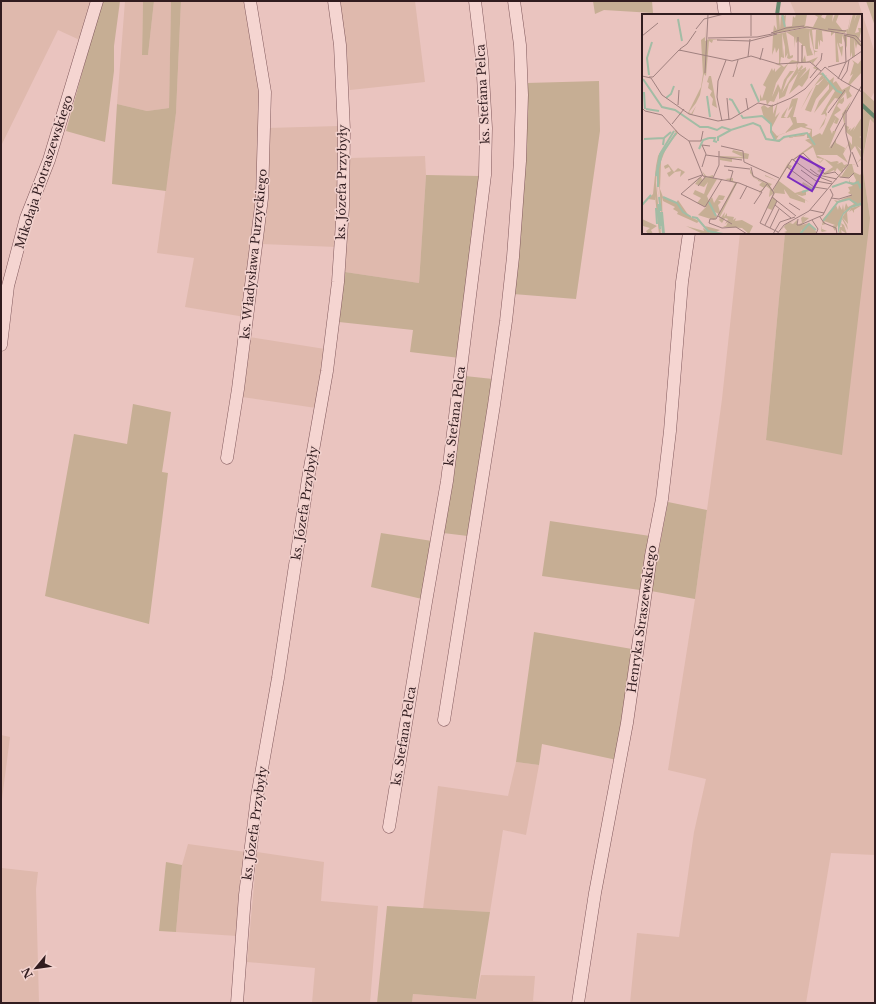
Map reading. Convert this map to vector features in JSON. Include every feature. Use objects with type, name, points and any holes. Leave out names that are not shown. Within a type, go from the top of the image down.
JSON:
[{"type":"street","name":"Mikołaja Piotraszewskiego","points":[[1,346],[8,286],[26,218],[49,160],[97,1]]},
{"type":"street","name":"ks. Władysława Purzyckiego","points":[[226,458],[238,389],[262,198],[265,92],[250,1]]},
{"type":"street","name":"ks. Józefa Przybyły","points":[[237,1003],[245,895],[257,797],[278,678],[308,479],[327,371],[338,282],[343,207],[344,130],[340,45],[334,1]]},
{"type":"street","name":"ks. Stefana Pelca","points":[[389,827],[424,609],[447,481],[485,175],[486,128],[483,67],[475,1]]},
{"type":"street","points":[[444,720],[494,405],[513,257],[520,161],[522,95],[520,46],[514,1]]},
{"type":"street","points":[[723,1],[725,14]]},
{"type":"street","name":"Henryka Straszewskiego","points":[[578,1003],[595,893],[626,730],[651,556],[662,499],[670,431],[682,282],[689,234]]},
{"type":"shaded area","points":[[1,1],[93,1],[82,41],[58,30],[1,146]]},
{"type":"shaded area","points":[[102,1],[120,1],[114,46],[114,71],[105,142],[66,131]]},
{"type":"shaded area","points":[[125,1],[143,1],[142,55],[148,55],[154,1],[171,1],[169,108],[147,111],[117,104]]},
{"type":"shaded area","points":[[143,1],[154,1],[148,55],[142,55]]},
{"type":"shaded area","points":[[171,1],[181,1],[176,113],[166,191],[112,184],[117,104],[147,111],[169,108]]},
{"type":"shaded area","points":[[181,1],[247,1],[262,117],[259,195],[245,317],[185,307],[194,258],[157,253],[176,113]]},
{"type":"shaded area","points":[[339,1],[415,1],[425,82],[350,90]]},
{"type":"shaded area","points":[[593,1],[652,1],[653,13],[604,10],[595,14]]},
{"type":"shaded area","points":[[790,1],[858,1],[875,53],[875,91],[871,98],[862,90],[862,14],[796,14]]},
{"type":"shaded area","points":[[866,1],[875,1],[875,26]]},
{"type":"shaded area","points":[[599,81],[600,131],[576,299],[513,294],[526,83]]},
{"type":"shaded area","points":[[862,90],[875,102],[875,124],[870,119],[862,163]]},
{"type":"shaded area","points":[[871,118],[875,124],[875,855],[831,853],[806,1003],[630,1003],[637,933],[679,937],[694,832],[706,779],[668,770],[695,599],[722,399],[740,234],[785,234],[766,440],[870,218],[862,163]]},
{"type":"shaded area","points":[[339,126],[337,247],[261,244],[269,185],[267,128]]},
{"type":"shaded area","points":[[425,156],[426,175],[419,283],[345,272],[350,158]]},
{"type":"shaded area","points":[[862,163],[870,218],[842,455],[766,440],[785,234],[862,234]]},
{"type":"shaded area","points":[[426,175],[480,176],[460,358],[410,352],[413,330],[339,322],[345,272],[419,283]]},
{"type":"shaded area","points":[[249,337],[325,349],[316,408],[242,397]]},
{"type":"shaded area","points":[[465,376],[493,379],[468,536],[443,533]]},
{"type":"shaded area","points":[[133,404],[171,412],[162,472],[168,473],[149,624],[45,596],[74,434],[127,444]]},
{"type":"shaded area","points":[[668,502],[707,510],[695,599],[651,591]]},
{"type":"shaded area","points":[[550,521],[650,536],[640,590],[542,576]]},
{"type":"shaded area","points":[[381,533],[432,541],[422,599],[371,587]]},
{"type":"shaded area","points":[[534,632],[632,649],[617,760],[542,744],[539,765],[516,762]]},
{"type":"shaded area","points":[[1,735],[10,737],[1,807]]},
{"type":"shaded area","points":[[516,762],[539,765],[526,835],[503,830],[490,912],[423,909],[438,786],[508,796]]},
{"type":"shaded area","points":[[188,844],[246,852],[237,936],[176,932],[182,865]]},
{"type":"shaded area","points":[[257,852],[324,862],[321,901],[378,906],[370,1003],[312,1003],[315,968],[247,962]]},
{"type":"shaded area","points":[[166,862],[182,865],[176,932],[159,931]]},
{"type":"shaded area","points":[[2,868],[38,872],[36,889],[39,1003],[1,1003]]},
{"type":"shaded area","points":[[387,906],[490,912],[476,999],[413,994],[412,1003],[377,1003]]},
{"type":"shaded area","points":[[481,975],[535,976],[533,1001],[562,1003],[412,1003],[413,994],[476,999]]},
{"type":"waterway","points":[[777,14],[779,1]]},
{"type":"waterway","points":[[862,105],[875,117]]}]
